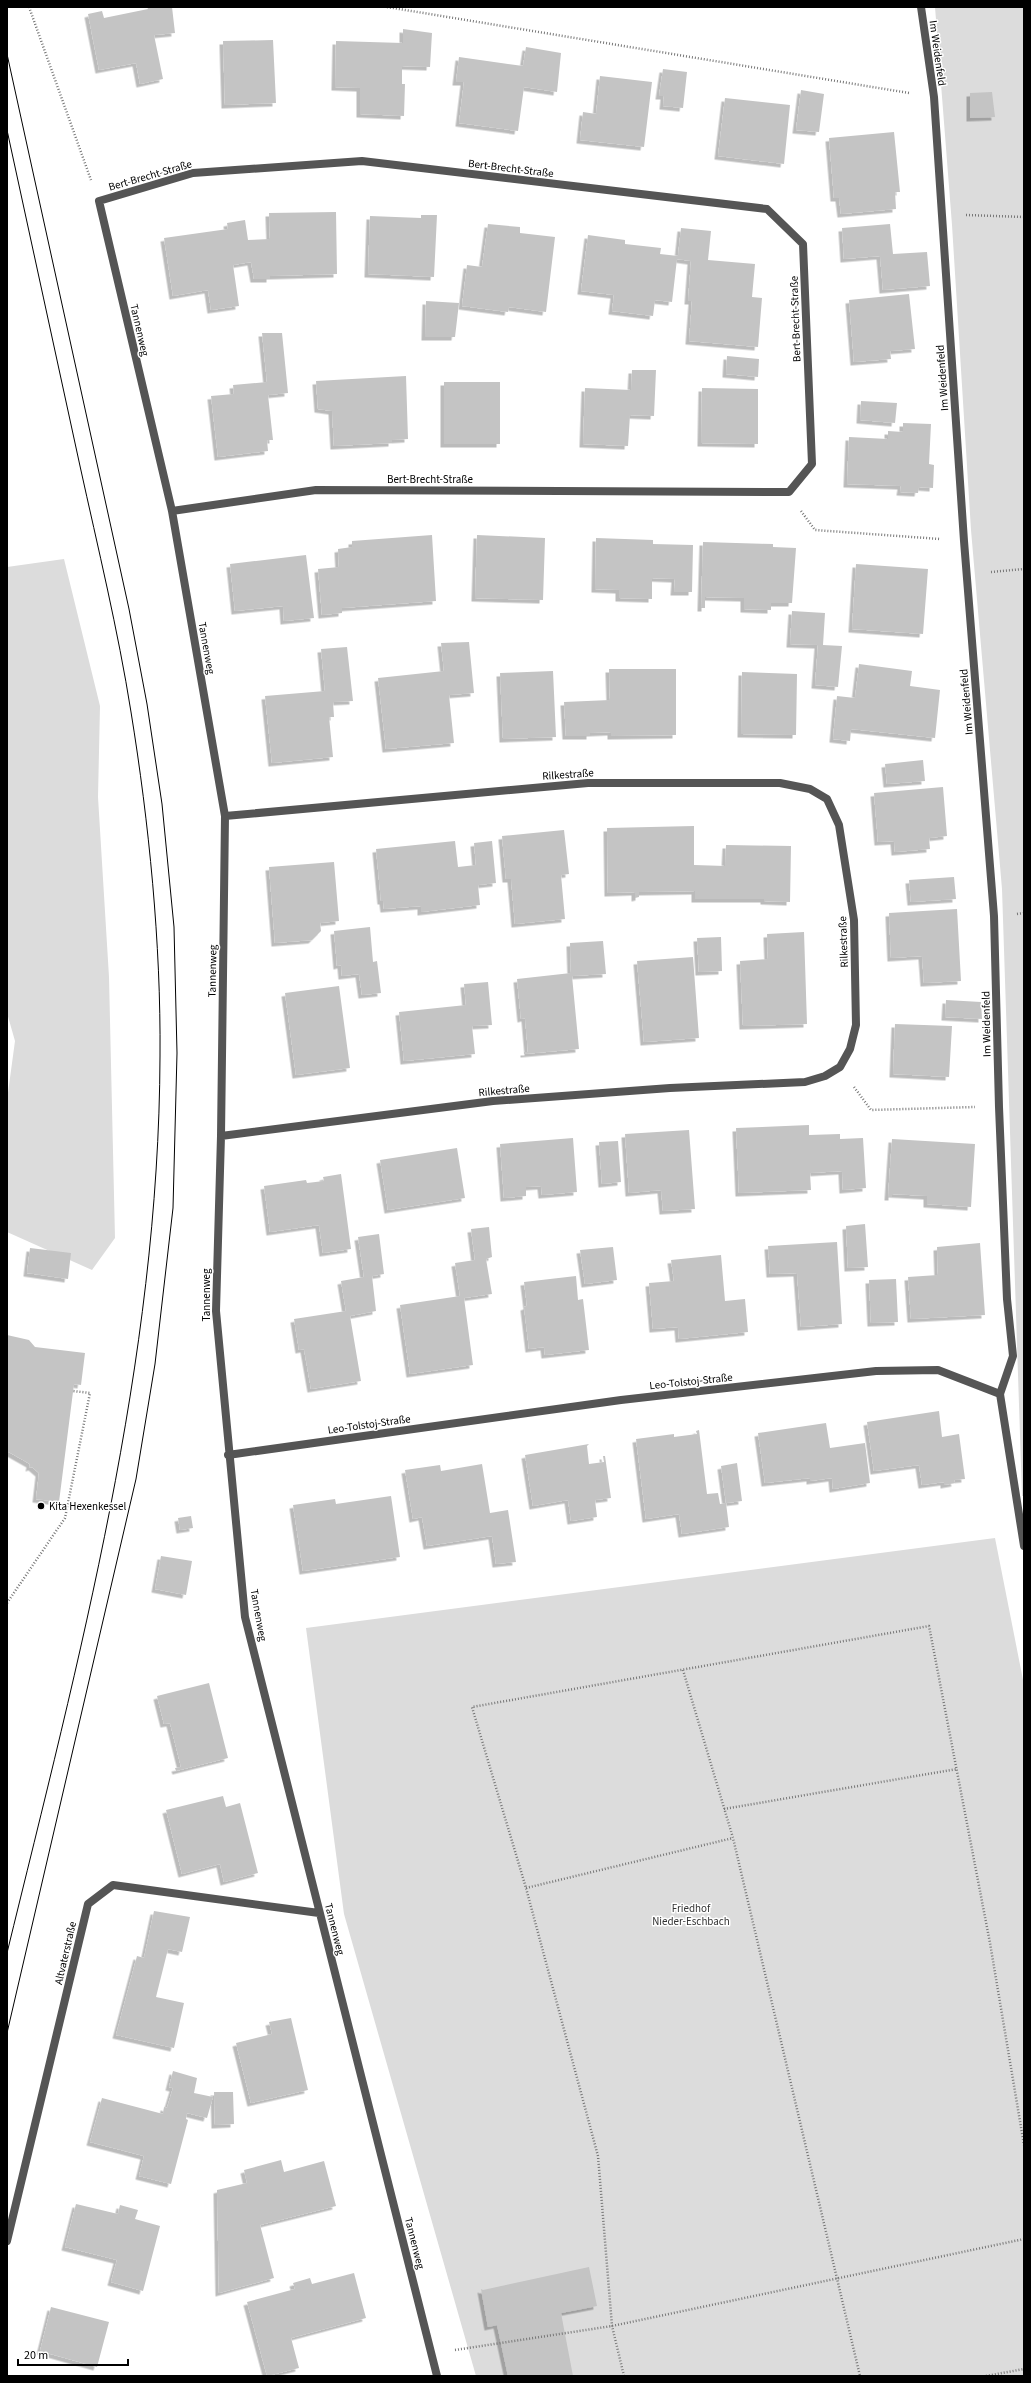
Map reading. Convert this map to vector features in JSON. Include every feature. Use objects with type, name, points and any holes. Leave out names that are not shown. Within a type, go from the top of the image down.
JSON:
[{"type":"street","name":"Im Weidenfeld","points":[[921,7],[934,97],[966,575],[994,916],[999,1106],[1007,1299],[1013,1356],[1000,1394]]},
{"type":"street","name":"Bert-Brecht-Straße","points":[[99,201],[194,173],[362,161],[768,209],[803,244],[812,464],[789,492],[316,490],[172,511]]},
{"type":"street","name":"Tannenweg","points":[[99,201],[172,511],[225,816],[221,1136],[216,1311],[228,1454],[246,1617],[319,1913],[437,2376]]},
{"type":"street","name":"Rilkestraße","points":[[221,1136],[493,1101],[670,1088],[805,1082],[825,1076],[840,1067],[850,1049],[856,1025],[854,920],[839,825],[826,800],[810,789],[780,783],[588,782],[225,816]]},
{"type":"street","name":"Leo-Tolstoj-Straße","points":[[228,1454],[621,1400],[876,1371],[938,1370],[1000,1394]]},
{"type":"street","points":[[1000,1394],[1024,1546]]},
{"type":"street","name":"Altvaterstraße","points":[[7,2241],[88,1904],[113,1885],[319,1913]]},
{"type":"path","points":[[29,7],[99,201]]},
{"type":"path","points":[[387,7],[934,97]]},
{"type":"path","points":[[942,214],[1024,217]]},
{"type":"path","points":[[789,492],[815,530],[964,541]]},
{"type":"path","points":[[966,575],[1024,569]]},
{"type":"path","points":[[840,1067],[871,1110],[999,1106]]},
{"type":"path","points":[[7,1603],[65,1518],[90,1393],[73,1391]]},
{"type":"path","points":[[624,2376],[612,2326],[598,2156],[526,1888],[472,1706],[929,1626],[990,1942],[1024,2145]]},
{"type":"path","points":[[683,1670],[733,1838],[860,2376]]},
{"type":"path","points":[[724,1809],[956,1769]]},
{"type":"path","points":[[526,1888],[733,1838]]},
{"type":"path","points":[[432,2355],[468,2346],[612,2326],[1024,2239]]},
{"type":"path","points":[[986,2376],[1024,2369]]},
{"type":"green space","points":[[935,7],[1024,7],[1024,1496],[1022,1496],[1002,889],[971,530],[952,225]]},
{"type":"green space","points":[[64,559],[100,706],[98,797],[109,977],[115,1238],[92,1270],[7,1232],[7,1100],[15,1041],[7,1013],[7,567]]},
{"type":"green space","name":"Friedhof Nieder-Eschbach","points":[[995,1538],[1024,1685],[1024,2376],[476,2376],[344,1914],[306,1628]]},
{"type":"building","points":[[147,7],[172,7],[175,33],[154,35],[163,79],[140,84],[136,63],[99,70],[88,14],[102,11],[104,18],[148,9]]},
{"type":"building","points":[[403,29],[432,33],[430,67],[402,66],[402,84],[405,84],[404,116],[360,114],[360,88],[335,87],[336,41],[403,43]]},
{"type":"building","points":[[273,40],[276,103],[225,105],[223,41]]},
{"type":"building","points":[[526,47],[561,53],[557,92],[524,87],[518,131],[459,123],[464,82],[456,82],[459,57],[523,66]]},
{"type":"building","points":[[663,69],[687,72],[683,108],[663,106],[664,96],[659,96]]},
{"type":"building","points":[[600,76],[652,82],[644,147],[580,140],[583,112],[596,114]]},
{"type":"building","points":[[801,90],[824,94],[819,132],[796,130]]},
{"type":"building","points":[[992,92],[995,117],[970,118],[970,93]]},
{"type":"building","points":[[725,98],[790,105],[784,164],[718,156]]},
{"type":"building","points":[[894,132],[900,192],[895,192],[896,209],[841,214],[839,198],[834,198],[829,138]]},
{"type":"building","points":[[336,212],[337,274],[270,276],[270,279],[254,279],[251,262],[233,265],[239,306],[211,310],[208,290],[173,296],[164,238],[228,229],[227,223],[245,220],[248,240],[270,239],[269,213]]},
{"type":"building","points":[[421,215],[437,215],[434,277],[368,274],[370,216],[421,218]]},
{"type":"building","points":[[488,224],[520,227],[520,233],[555,237],[546,312],[509,307],[508,312],[462,306],[467,265],[482,267]]},
{"type":"building","points":[[890,224],[893,254],[927,252],[930,286],[883,290],[880,256],[844,259],[842,228]]},
{"type":"building","points":[[681,228],[711,231],[708,260],[755,264],[752,297],[762,298],[758,347],[689,341],[692,301],[688,301],[691,261],[677,259],[672,302],[655,300],[653,316],[612,311],[614,295],[581,291],[588,235],[625,240],[625,244],[661,248],[660,254],[678,256]]},
{"type":"building","points":[[909,294],[915,349],[890,351],[891,359],[854,362],[849,300]]},
{"type":"building","points":[[426,301],[459,303],[455,337],[425,337]]},
{"type":"building","points":[[262,333],[282,333],[288,393],[268,395],[273,440],[267,440],[268,451],[218,457],[211,396],[234,394],[233,385],[267,382]]},
{"type":"building","points":[[727,356],[759,359],[758,377],[726,374]]},
{"type":"building","points":[[632,370],[656,370],[654,416],[630,415],[628,446],[583,444],[585,388],[631,390]]},
{"type":"building","points":[[406,376],[408,439],[392,440],[392,443],[334,446],[332,411],[318,409],[316,381]]},
{"type":"building","points":[[444,382],[500,382],[500,444],[444,444]]},
{"type":"building","points":[[702,388],[758,389],[758,444],[701,443]]},
{"type":"building","points":[[861,401],[897,403],[895,423],[860,420]]},
{"type":"building","points":[[903,423],[931,424],[929,464],[934,465],[933,488],[919,487],[918,493],[900,492],[901,486],[847,484],[849,437],[888,439],[888,431],[903,432]]},
{"type":"building","points":[[432,535],[436,601],[342,608],[342,613],[322,615],[318,569],[339,567],[338,549],[352,547],[352,541]]},
{"type":"building","points":[[477,535],[545,538],[543,600],[475,598]]},
{"type":"building","points":[[596,538],[653,540],[653,544],[693,545],[692,592],[674,592],[675,579],[652,578],[652,599],[619,598],[619,590],[595,589]]},
{"type":"building","points":[[703,542],[773,544],[773,547],[796,548],[792,603],[771,603],[771,610],[744,609],[744,598],[705,597],[705,608],[701,608]]},
{"type":"building","points":[[306,555],[314,618],[284,621],[283,606],[235,611],[230,564]]},
{"type":"building","points":[[856,564],[928,569],[923,634],[852,629]]},
{"type":"building","points":[[792,611],[825,613],[823,645],[842,646],[838,687],[815,685],[818,645],[790,644]]},
{"type":"building","points":[[469,642],[474,693],[449,695],[454,743],[386,749],[378,678],[444,671],[441,643]]},
{"type":"building","points":[[347,647],[353,701],[333,702],[334,717],[329,717],[333,757],[272,763],[265,696],[325,691],[321,649]]},
{"type":"building","points":[[859,664],[912,671],[910,686],[940,690],[935,738],[851,729],[850,741],[833,739],[837,696],[855,698]]},
{"type":"building","points":[[609,669],[676,669],[676,735],[611,736],[611,732],[590,733],[590,736],[566,736],[564,702],[610,700]]},
{"type":"building","points":[[553,671],[556,737],[503,739],[500,673]]},
{"type":"building","points":[[742,672],[797,674],[796,735],[741,734]]},
{"type":"building","points":[[923,760],[925,781],[887,784],[885,764]]},
{"type":"building","points":[[943,787],[947,836],[929,838],[930,849],[895,852],[894,841],[878,842],[874,793]]},
{"type":"building","points":[[694,826],[694,865],[725,866],[726,845],[791,846],[790,902],[764,901],[764,899],[695,899],[695,891],[639,892],[639,897],[635,898],[635,892],[608,893],[607,828]]},
{"type":"building","points":[[564,830],[569,874],[561,875],[565,919],[515,924],[511,879],[506,879],[502,836]]},
{"type":"building","points":[[455,841],[458,867],[476,865],[474,843],[492,841],[496,883],[478,885],[480,905],[421,912],[421,906],[384,909],[383,901],[381,901],[376,849]]},
{"type":"building","points":[[334,862],[339,921],[320,923],[321,931],[312,940],[275,943],[269,867]]},
{"type":"building","points":[[954,877],[956,899],[911,902],[909,880]]},
{"type":"building","points":[[957,909],[961,981],[924,983],[922,956],[891,958],[889,913]]},
{"type":"building","points":[[370,927],[373,962],[377,961],[381,993],[362,995],[359,974],[342,976],[341,965],[337,966],[334,931]]},
{"type":"building","points":[[804,932],[807,1024],[743,1026],[740,961],[768,959],[767,934]]},
{"type":"building","points":[[721,937],[722,971],[699,972],[697,938]]},
{"type":"building","points":[[603,941],[606,974],[572,976],[579,1049],[524,1054],[524,1052],[528,1052],[525,1018],[521,1019],[517,979],[571,973],[570,943]]},
{"type":"building","points":[[693,957],[699,1038],[644,1042],[637,961]]},
{"type":"building","points":[[488,982],[492,1025],[472,1026],[475,1054],[404,1061],[399,1012],[466,1005],[464,984]]},
{"type":"building","points":[[339,986],[350,1068],[296,1075],[285,993]]},
{"type":"building","points":[[946,1000],[981,1002],[982,1019],[945,1017]]},
{"type":"building","points":[[895,1024],[952,1026],[949,1077],[893,1074]]},
{"type":"building","points":[[809,1125],[809,1135],[840,1134],[840,1139],[863,1138],[866,1188],[843,1190],[842,1171],[810,1173],[811,1190],[739,1193],[736,1128]]},
{"type":"building","points":[[689,1130],[695,1209],[663,1211],[661,1190],[629,1193],[625,1134]]},
{"type":"building","points":[[573,1138],[577,1192],[542,1195],[541,1186],[526,1187],[526,1196],[504,1198],[500,1144]]},
{"type":"building","points":[[892,1139],[975,1144],[971,1207],[927,1204],[927,1196],[892,1194],[892,1197],[888,1197]]},
{"type":"building","points":[[618,1141],[621,1182],[602,1184],[599,1142]]},
{"type":"building","points":[[457,1148],[465,1198],[388,1210],[380,1160]]},
{"type":"building","points":[[341,1174],[351,1249],[323,1253],[319,1225],[270,1232],[264,1186],[306,1180],[307,1183],[324,1181],[323,1177]]},
{"type":"building","points":[[865,1224],[868,1267],[848,1268],[846,1226]]},
{"type":"building","points":[[489,1227],[492,1257],[486,1259],[492,1294],[464,1298],[473,1365],[410,1374],[400,1305],[460,1296],[455,1263],[475,1260],[471,1229]]},
{"type":"building","points":[[379,1234],[384,1274],[372,1276],[376,1311],[350,1316],[361,1381],[311,1389],[304,1349],[299,1350],[294,1319],[346,1311],[341,1281],[364,1277],[358,1237]]},
{"type":"building","points":[[837,1242],[842,1324],[801,1327],[797,1273],[770,1274],[768,1246]]},
{"type":"building","points":[[980,1243],[985,1315],[911,1319],[908,1277],[938,1275],[937,1247]]},
{"type":"building","points":[[613,1247],[617,1280],[585,1284],[580,1250]]},
{"type":"building","points":[[30,1248],[71,1253],[68,1279],[27,1273]]},
{"type":"building","points":[[721,1255],[725,1301],[745,1299],[748,1332],[679,1339],[678,1327],[653,1329],[649,1283],[674,1281],[671,1260]]},
{"type":"building","points":[[576,1276],[578,1300],[583,1299],[589,1350],[545,1355],[544,1347],[529,1349],[524,1307],[527,1306],[524,1282]]},
{"type":"building","points":[[896,1279],[898,1322],[871,1323],[869,1280]]},
{"type":"building","points":[[7,1335],[29,1340],[35,1347],[85,1353],[81,1385],[74,1384],[59,1502],[36,1499],[39,1473],[32,1467],[29,1468],[30,1464],[7,1451]]},
{"type":"building","points":[[939,1411],[942,1437],[959,1434],[965,1479],[954,1480],[955,1483],[944,1485],[944,1482],[922,1485],[919,1465],[874,1471],[867,1422]]},
{"type":"building","points":[[826,1423],[830,1448],[865,1443],[870,1483],[833,1489],[832,1478],[810,1481],[810,1478],[765,1483],[758,1433]]},
{"type":"building","points":[[699,1430],[707,1494],[718,1493],[720,1504],[726,1503],[729,1527],[682,1534],[679,1514],[646,1519],[636,1439],[674,1434],[674,1437],[697,1434],[696,1431]]},
{"type":"building","points":[[589,1444],[587,1446],[589,1464],[604,1462],[603,1456],[605,1456],[611,1498],[595,1500],[597,1517],[571,1521],[568,1500],[533,1506],[525,1455]]},
{"type":"building","points":[[737,1463],[742,1501],[726,1503],[721,1466]]},
{"type":"building","points":[[482,1464],[490,1513],[508,1510],[516,1562],[496,1564],[492,1536],[427,1546],[422,1517],[413,1519],[405,1470],[440,1465],[441,1471]]},
{"type":"building","points":[[391,1496],[400,1557],[303,1571],[293,1505],[335,1499],[336,1504]]},
{"type":"building","points":[[191,1516],[193,1528],[180,1530],[178,1518]]},
{"type":"building","points":[[161,1556],[192,1561],[186,1595],[155,1589]]},
{"type":"building","points":[[209,1683],[228,1758],[176,1771],[175,1768],[181,1767],[170,1723],[164,1724],[157,1696]]},
{"type":"building","points":[[223,1796],[226,1807],[240,1803],[258,1873],[224,1882],[220,1864],[182,1874],[166,1810]]},
{"type":"building","points":[[154,1911],[190,1917],[182,1952],[168,1949],[156,1997],[184,2003],[174,2048],[116,2035],[137,1956],[144,1958]]},
{"type":"building","points":[[291,2018],[308,2090],[251,2103],[236,2043],[272,2034],[269,2022]]},
{"type":"building","points":[[173,2071],[197,2078],[194,2093],[213,2097],[207,2118],[187,2113],[186,2119],[188,2120],[171,2184],[139,2176],[144,2156],[90,2142],[102,2098],[163,2114],[164,2107],[167,2108],[173,2088],[169,2087]]},
{"type":"building","points":[[214,2092],[233,2092],[234,2124],[215,2125]]},
{"type":"building","points":[[281,2160],[284,2172],[324,2161],[336,2206],[260,2225],[274,2278],[219,2293],[217,2190],[247,2183],[244,2170]]},
{"type":"building","points":[[76,2204],[118,2214],[120,2205],[138,2210],[135,2219],[160,2226],[143,2291],[111,2282],[117,2260],[65,2247]]},
{"type":"building","points":[[589,2267],[597,2306],[561,2313],[573,2376],[508,2376],[497,2325],[488,2327],[481,2289],[483,2290]]},
{"type":"building","points":[[354,2273],[366,2318],[291,2338],[299,2368],[267,2376],[247,2302],[295,2289],[293,2283],[310,2278],[312,2284]]},
{"type":"building","points":[[51,2307],[109,2322],[97,2367],[40,2351]]},
{"type":"tram line","points":[[7,54],[129,609],[147,704],[162,804],[174,927],[177,1053],[173,1208],[155,1364],[136,1479],[7,2033]]},
{"type":"tram line","points":[[7,130],[120,650],[131,712],[153,883],[160,1013],[156,1170],[146,1283],[130,1396],[110,1508],[87,1620],[7,1953]]},
{"type":"place","name":"Kita Hexenkessel","points":[[41,1506]]}]
